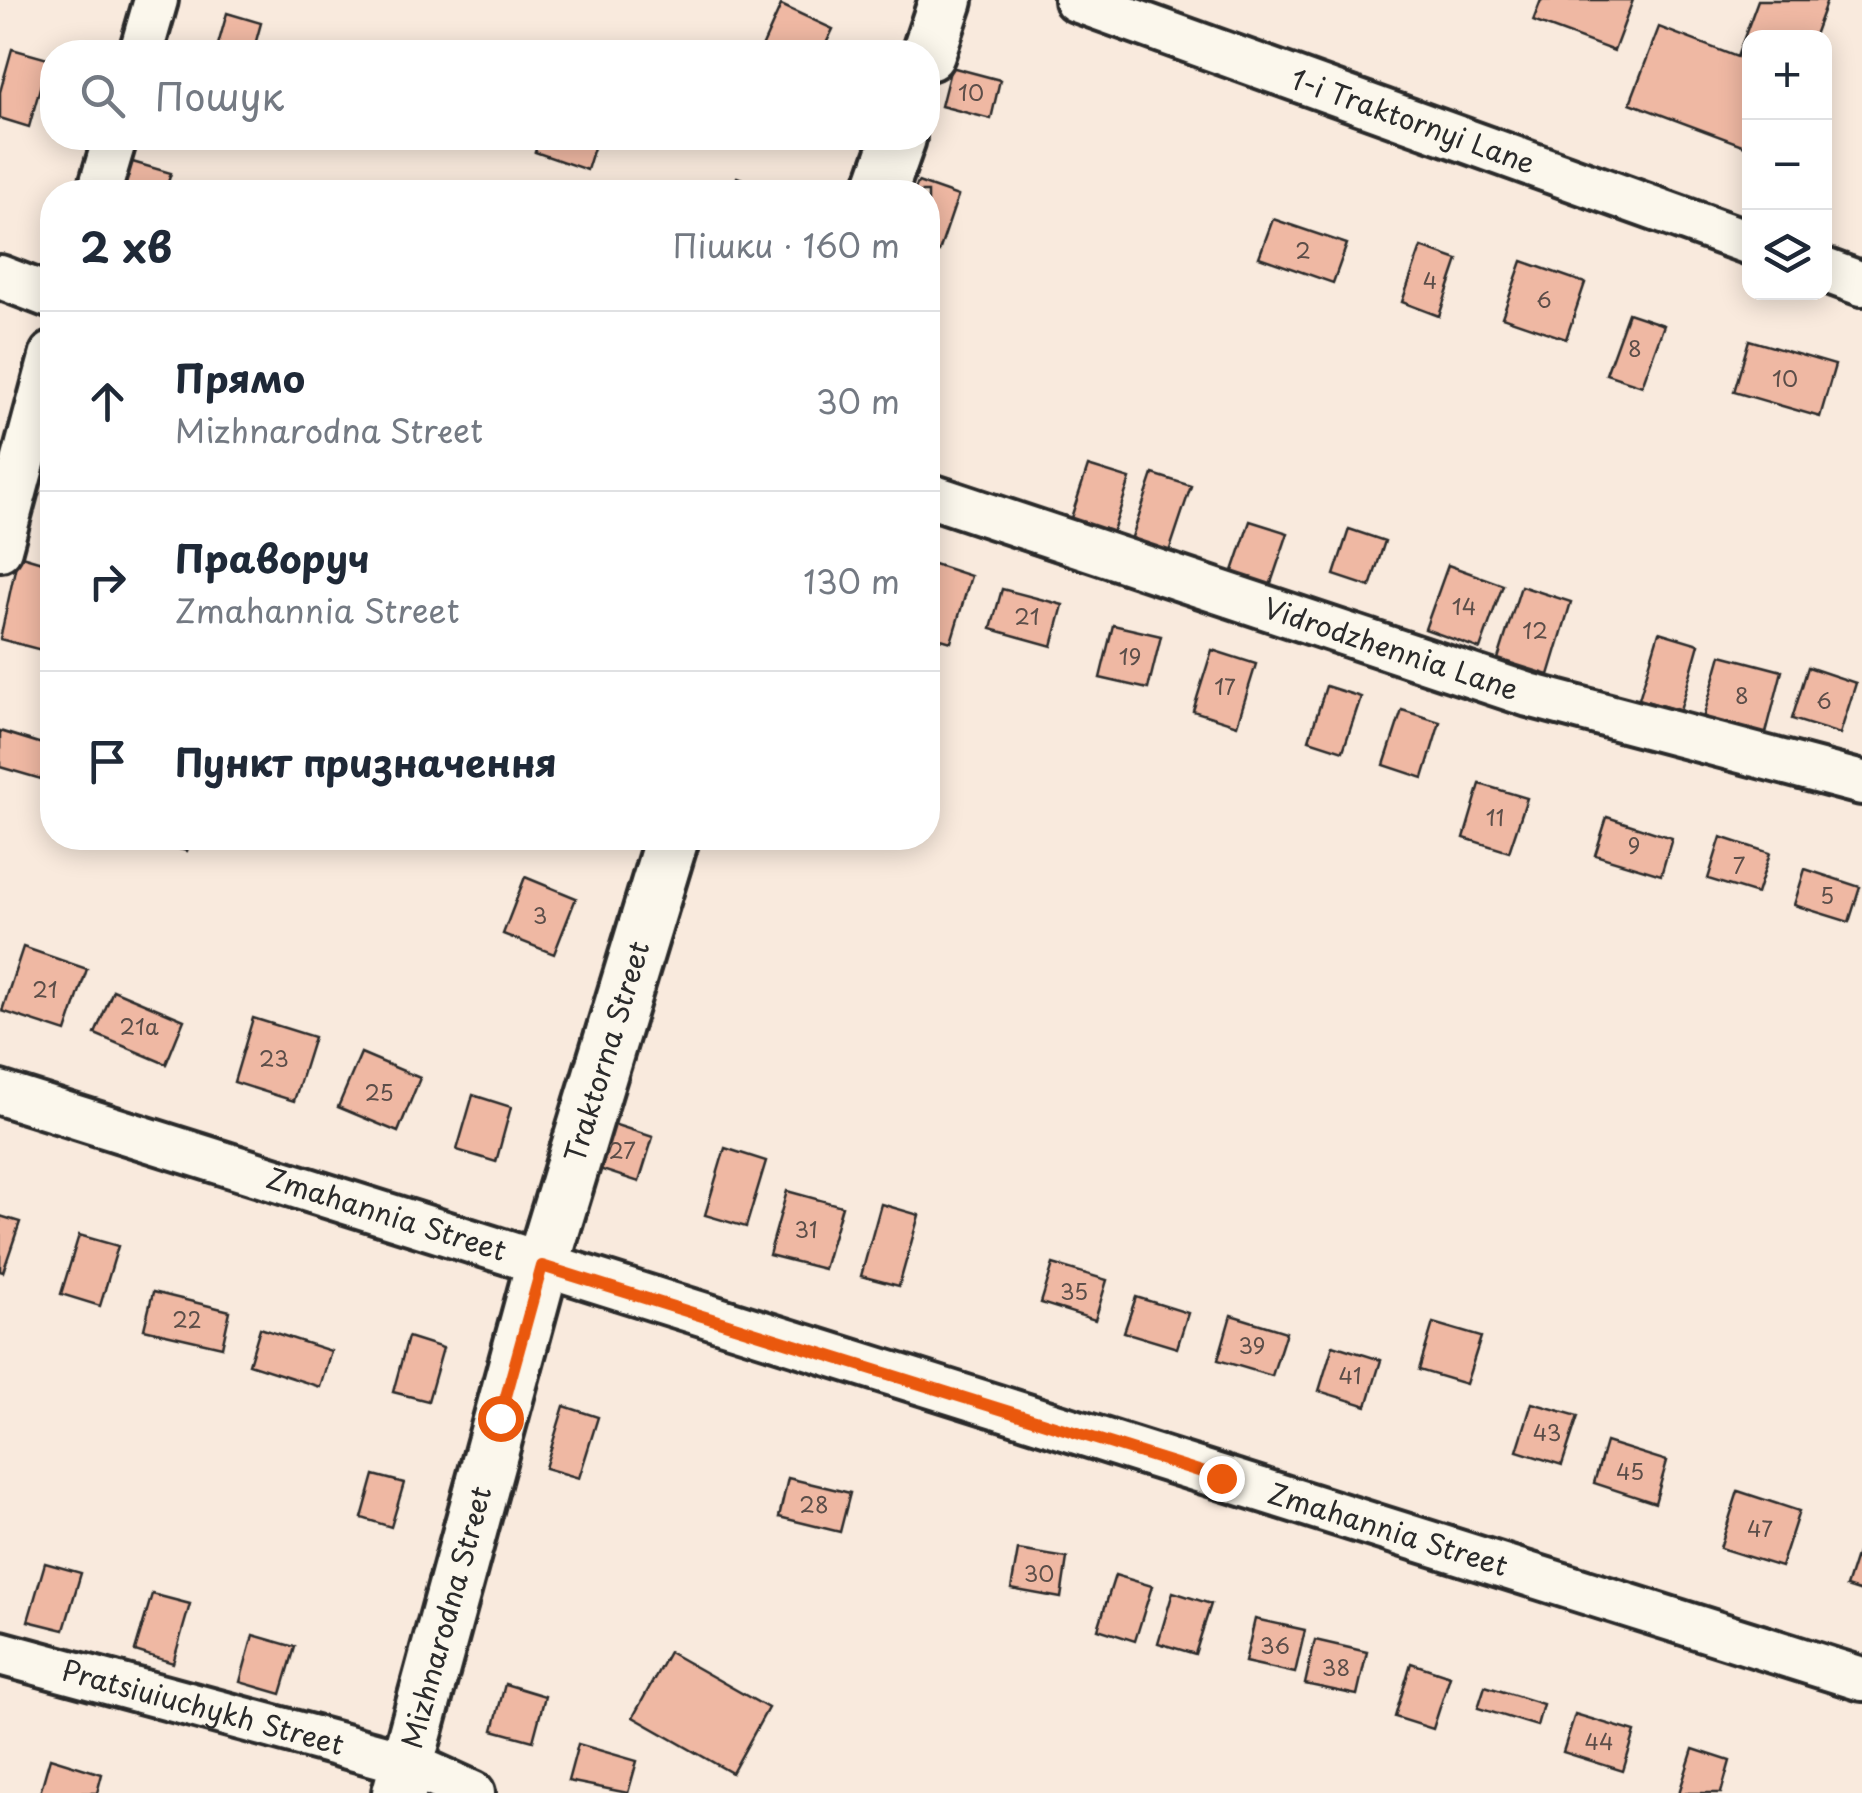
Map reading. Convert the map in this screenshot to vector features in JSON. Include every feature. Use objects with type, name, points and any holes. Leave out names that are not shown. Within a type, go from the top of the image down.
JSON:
[{"type":"street","points":[[144,40],[156,0]]},
{"type":"street","points":[[933,40],[946,0]]},
{"type":"street","name":"1-i Traktornyi Lane","points":[[1076,0],[1742,240]]},
{"type":"street","points":[[103,180],[111,150]]},
{"type":"street","points":[[884,180],[895,150]]},
{"type":"street","points":[[1832,273],[1862,284]]},
{"type":"street","points":[[0,278],[40,293]]},
{"type":"street","points":[[0,549],[40,399]]},
{"type":"street","name":"Vidrodzhennia Lane","points":[[940,499],[1529,695],[1862,783]]},
{"type":"street","name":"Traktorna Street","points":[[542,1266],[668,850]]},
{"type":"street","name":"Zmahannia Street","points":[[0,1093],[1862,1679]]},
{"type":"street","name":"Mizhnarodna Street","points":[[403,1778],[542,1266]]},
{"type":"street","name":"Pratsiuiuchykh Street","points":[[0,1653],[403,1778],[473,1793]]},
{"type":"building","points":[[1541,0],[1633,0],[1614,51],[1533,21]]},
{"type":"building","points":[[1758,0],[1827,0],[1816,30],[1747,30]]},
{"type":"building","points":[[781,5],[833,29],[828,40],[765,40]]},
{"type":"building","points":[[227,13],[261,23],[256,40],[219,40]]},
{"type":"building","points":[[1659,27],[1737,57],[1742,43],[1742,145],[1630,103]]},
{"type":"building","points":[[12,49],[40,57],[40,88],[29,127],[0,118],[0,92]]},
{"type":"building","points":[[951,67],[1000,80],[991,119],[941,106]]},
{"type":"building","points":[[536,150],[593,150],[587,170]]},
{"type":"building","points":[[129,161],[171,173],[169,180],[123,180]]},
{"type":"building","points":[[940,190],[958,196],[940,249]]},
{"type":"building","points":[[1273,219],[1347,244],[1333,283],[1259,257]]},
{"type":"building","points":[[1421,247],[1458,260],[1439,316],[1402,302]]},
{"type":"building","points":[[1522,261],[1585,283],[1566,339],[1502,317]]},
{"type":"building","points":[[1628,313],[1664,325],[1642,386],[1606,374]]},
{"type":"building","points":[[1749,340],[1835,365],[1820,417],[1734,392]]},
{"type":"building","points":[[1088,466],[1130,479],[1112,534],[1070,521]]},
{"type":"building","points":[[1153,474],[1191,486],[1169,552],[1131,540]]},
{"type":"building","points":[[1250,521],[1288,533],[1270,586],[1232,574]]},
{"type":"building","points":[[1349,529],[1385,541],[1370,587],[1334,575]]},
{"type":"building","points":[[18,555],[40,561],[40,650],[0,639]]},
{"type":"building","points":[[1448,565],[1503,585],[1480,649],[1425,629]]},
{"type":"building","points":[[940,566],[971,576],[951,642],[940,639]]},
{"type":"building","points":[[1521,586],[1571,602],[1549,675],[1498,659]]},
{"type":"building","points":[[1002,589],[1063,605],[1052,646],[991,629]]},
{"type":"building","points":[[1113,625],[1161,636],[1148,689],[1100,678]]},
{"type":"building","points":[[1659,632],[1699,644],[1680,711],[1639,699]]},
{"type":"building","points":[[1212,650],[1256,664],[1237,725],[1193,711]]},
{"type":"building","points":[[1721,655],[1782,671],[1765,737],[1702,722]]},
{"type":"building","points":[[1808,667],[1856,683],[1840,734],[1792,719]]},
{"type":"building","points":[[1326,686],[1361,697],[1343,751],[1309,740]]},
{"type":"building","points":[[1402,710],[1440,722],[1423,778],[1384,765]]},
{"type":"building","points":[[0,731],[40,743],[40,779],[0,767]]},
{"type":"building","points":[[1480,784],[1527,798],[1509,852],[1464,838]]},
{"type":"building","points":[[1607,817],[1672,838],[1661,875],[1595,855]]},
{"type":"building","points":[[1721,837],[1770,853],[1757,894],[1708,879]]},
{"type":"building","points":[[1805,869],[1860,887],[1849,922],[1794,905]]},
{"type":"building","points":[[525,877],[576,898],[554,954],[503,934]]},
{"type":"building","points":[[23,947],[87,969],[66,1032],[2,1011]]},
{"type":"building","points":[[113,990],[184,1020],[166,1064],[95,1034]]},
{"type":"building","points":[[253,1018],[314,1037],[294,1101],[234,1082]]},
{"type":"building","points":[[361,1053],[420,1078],[398,1132],[338,1107]]},
{"type":"building","points":[[473,1095],[511,1107],[496,1162],[457,1150]]},
{"type":"building","points":[[604,1121],[653,1137],[639,1182],[590,1166]]},
{"type":"building","points":[[725,1148],[766,1161],[746,1227],[705,1215]]},
{"type":"building","points":[[787,1191],[842,1206],[824,1269],[769,1255]]},
{"type":"building","points":[[881,1204],[919,1215],[899,1286],[861,1276]]},
{"type":"building","points":[[0,1216],[20,1222],[3,1272],[0,1271]]},
{"type":"building","points":[[79,1235],[118,1246],[100,1306],[61,1294]]},
{"type":"building","points":[[1053,1264],[1107,1280],[1095,1320],[1041,1303]]},
{"type":"building","points":[[153,1292],[230,1311],[222,1347],[144,1329]]},
{"type":"building","points":[[1136,1297],[1188,1313],[1177,1348],[1124,1332]]},
{"type":"building","points":[[1231,1315],[1286,1332],[1272,1376],[1218,1360]]},
{"type":"building","points":[[1433,1323],[1481,1337],[1466,1384],[1419,1370]]},
{"type":"building","points":[[260,1328],[331,1351],[320,1387],[249,1364]]},
{"type":"building","points":[[408,1337],[443,1348],[428,1401],[393,1392]]},
{"type":"building","points":[[1333,1345],[1381,1360],[1367,1406],[1319,1391]]},
{"type":"building","points":[[1532,1403],[1578,1416],[1562,1465],[1517,1451]]},
{"type":"building","points":[[564,1406],[598,1417],[579,1478],[545,1468]]},
{"type":"building","points":[[1606,1442],[1667,1461],[1655,1503],[1594,1483]]},
{"type":"building","points":[[374,1475],[404,1483],[391,1527],[362,1518]]},
{"type":"building","points":[[788,1478],[850,1493],[840,1532],[779,1517]]},
{"type":"building","points":[[1738,1491],[1799,1511],[1781,1567],[1720,1548]]},
{"type":"building","points":[[1862,1537],[1862,1592],[1846,1587]]},
{"type":"building","points":[[1018,1550],[1067,1558],[1061,1598],[1011,1589]]},
{"type":"building","points":[[45,1563],[81,1573],[64,1630],[28,1621]]},
{"type":"building","points":[[1115,1575],[1152,1586],[1135,1641],[1098,1629]]},
{"type":"building","points":[[1173,1592],[1211,1604],[1195,1654],[1158,1643]]},
{"type":"building","points":[[152,1594],[190,1604],[173,1663],[135,1651]]},
{"type":"building","points":[[1255,1619],[1305,1630],[1295,1673],[1245,1662]]},
{"type":"building","points":[[253,1635],[295,1647],[281,1694],[240,1682]]},
{"type":"building","points":[[1315,1640],[1367,1652],[1357,1695],[1305,1684]]},
{"type":"building","points":[[669,1652],[768,1708],[732,1773],[633,1717]]},
{"type":"building","points":[[1411,1663],[1450,1676],[1433,1729],[1395,1717]]},
{"type":"building","points":[[505,1684],[545,1696],[533,1741],[493,1730]]},
{"type":"building","points":[[1485,1686],[1543,1704],[1537,1726],[1478,1708]]},
{"type":"building","points":[[1575,1714],[1635,1732],[1623,1771],[1563,1752]]},
{"type":"building","points":[[578,1744],[637,1761],[628,1793],[568,1781]]},
{"type":"building","points":[[1693,1749],[1730,1761],[1721,1793],[1679,1793]]},
{"type":"building","points":[[50,1758],[102,1774],[97,1793],[40,1793]]},
{"type":"route","points":[[500,1418],[542,1266],[1221,1478]]}]
